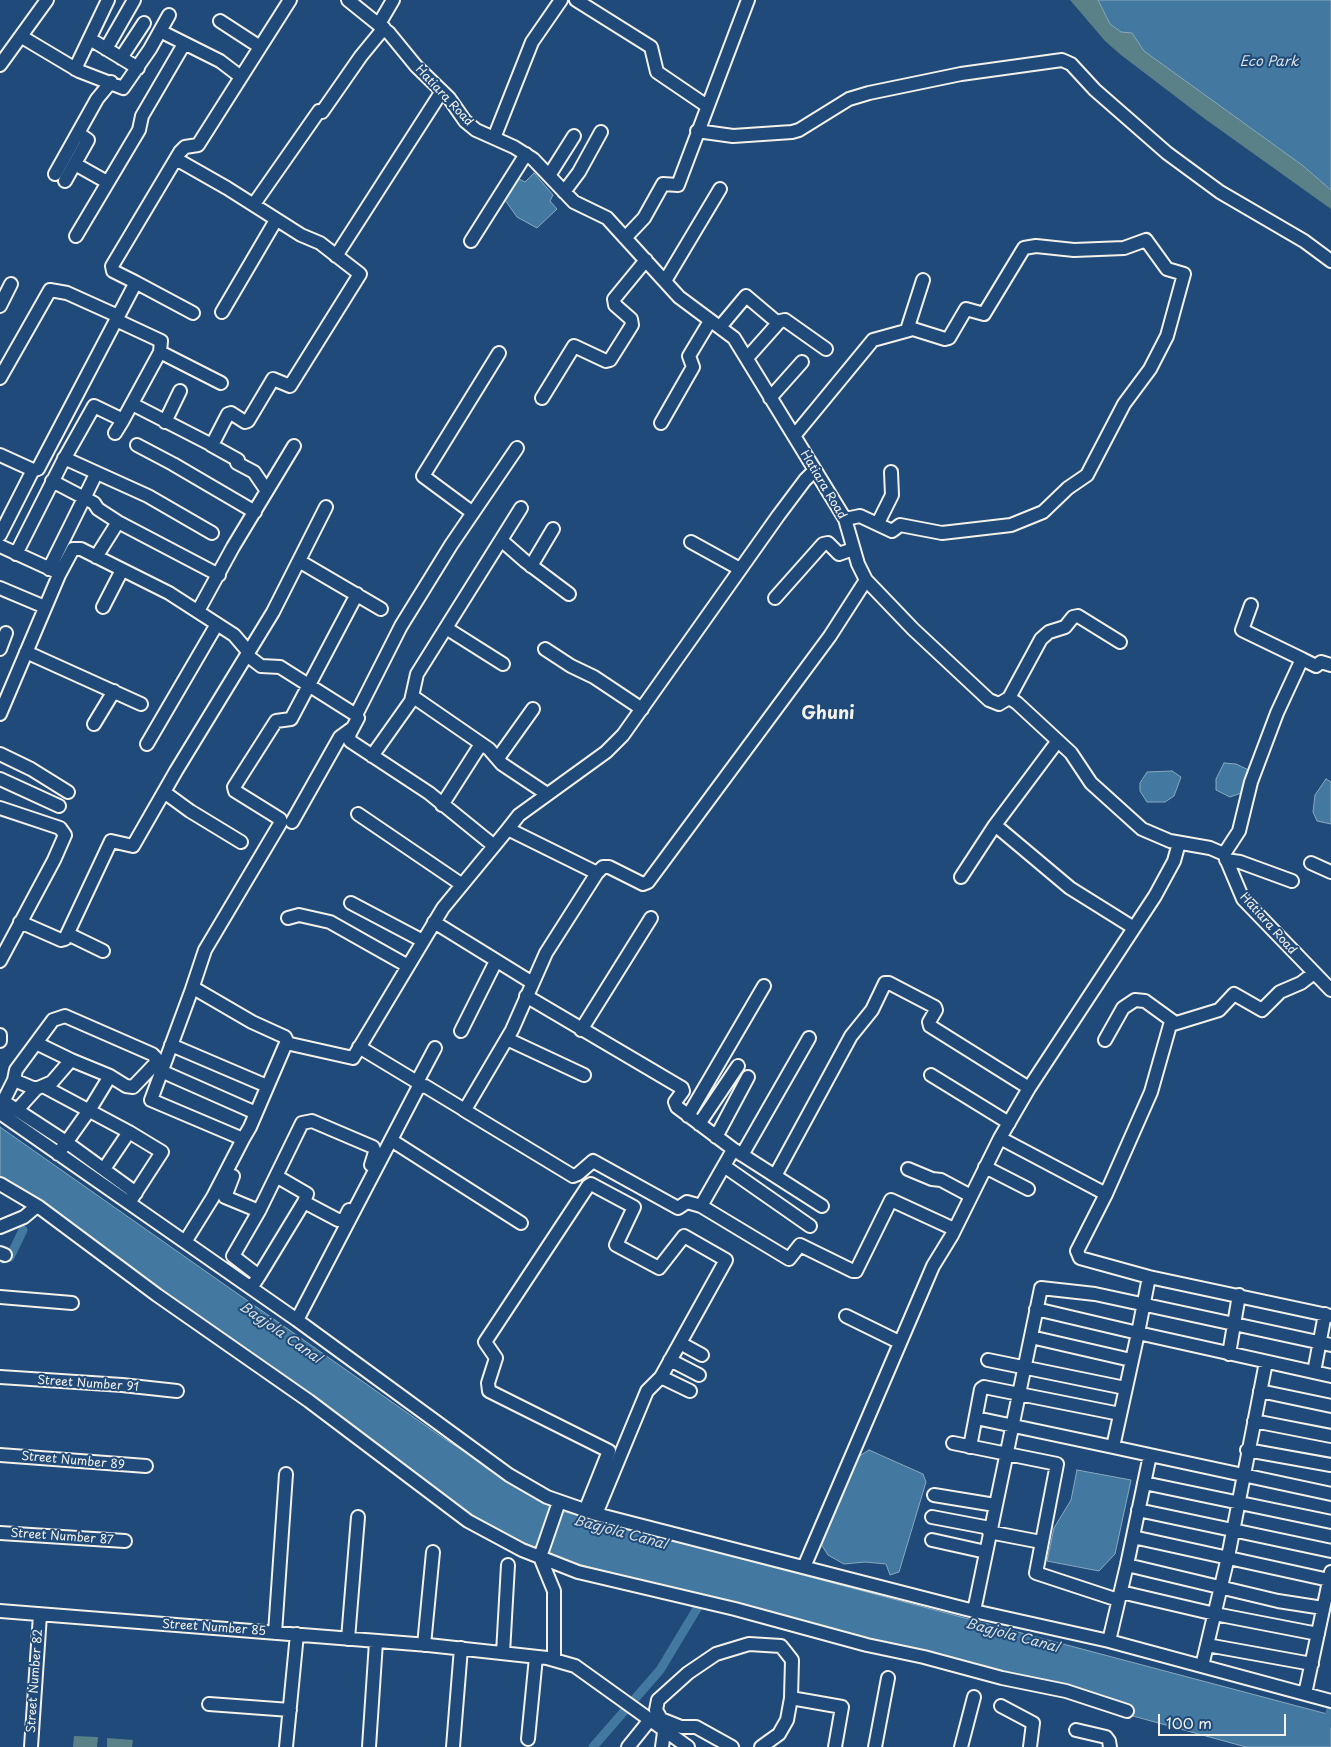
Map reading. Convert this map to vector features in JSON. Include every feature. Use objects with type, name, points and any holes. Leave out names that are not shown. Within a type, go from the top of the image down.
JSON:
[{"type":"street","points":[[0,65],[47,0]]},
{"type":"street","points":[[75,69],[108,0]]},
{"type":"street","points":[[106,49],[134,0]]},
{"type":"street","points":[[193,313],[113,271],[112,266],[182,148],[198,145],[290,0]]},
{"type":"street","name":"Hatiara Road","points":[[348,0],[381,26],[416,66],[442,91],[465,121],[476,130],[526,154],[550,174],[574,202],[603,215],[679,297],[734,338],[845,519],[858,564],[866,580],[988,700],[999,704],[1009,698]]},
{"type":"street","points":[[254,204],[361,56],[381,26],[393,0]]},
{"type":"street","points":[[494,138],[532,42],[560,0]]},
{"type":"street","points":[[576,0],[651,47],[656,72],[707,106]]},
{"type":"street","points":[[625,238],[644,218],[663,184],[678,185],[748,0]]},
{"type":"street","points":[[22,37],[75,69],[125,87],[169,15]]},
{"type":"street","points":[[220,21],[260,47]]},
{"type":"street","points":[[121,58],[144,23]]},
{"type":"street","points":[[160,31],[220,61],[241,77]]},
{"type":"street","points":[[90,38],[138,68]]},
{"type":"street","points":[[76,236],[139,130],[142,116],[184,44]]},
{"type":"street","points":[[697,131],[734,136],[792,132],[799,130],[849,99],[868,93],[961,74],[1062,60],[1071,64],[1095,90],[1167,153],[1220,192],[1304,241],[1331,262]]},
{"type":"street","points":[[78,133],[88,140],[75,164],[60,178],[78,133],[97,100],[111,82]]},
{"type":"street","points":[[336,256],[442,91]]},
{"type":"street","points":[[564,192],[579,172],[601,132]]},
{"type":"street","points":[[550,174],[574,136]]},
{"type":"street","points":[[471,241],[526,154]]},
{"type":"street","points":[[176,159],[254,204],[301,235],[320,243],[360,274],[291,384],[287,386],[273,379],[247,422],[231,413],[228,414],[211,445]]},
{"type":"street","points":[[75,164],[107,182]]},
{"type":"street","points":[[665,281],[720,189]]},
{"type":"street","points":[[222,312],[276,220]]},
{"type":"street","points":[[794,436],[867,346],[881,337],[907,330],[923,331],[942,339],[949,338],[966,309],[984,314],[1021,252],[1029,246],[1074,250],[1124,248],[1146,240],[1167,269],[1185,276],[1167,336],[1150,369],[1124,404],[1087,475],[1068,488],[1043,512],[1011,525],[942,533],[900,525],[892,531],[860,516],[845,519]]},
{"type":"street","points":[[542,398],[574,346],[606,361],[610,360],[632,325],[631,319],[615,305],[614,300],[646,260]]},
{"type":"street","points":[[907,330],[923,280]]},
{"type":"street","points":[[0,455],[33,470],[38,469],[135,282]]},
{"type":"street","points":[[0,306],[11,284]]},
{"type":"street","points":[[0,378],[50,290],[67,293],[161,341],[160,352],[115,433]]},
{"type":"street","points":[[661,423],[693,367],[689,356],[715,324],[746,296],[778,323]]},
{"type":"street","points":[[747,358],[778,323],[787,320],[826,349]]},
{"type":"street","points":[[160,352],[221,383]]},
{"type":"street","points":[[473,513],[423,476],[500,353]]},
{"type":"street","points":[[770,398],[802,362]]},
{"type":"street","points":[[165,422],[180,391]]},
{"type":"street","points":[[132,404],[211,445],[254,472],[267,490]]},
{"type":"street","points":[[16,554],[64,458],[95,405],[123,420]]},
{"type":"street","points":[[137,445],[255,512]]},
{"type":"street","points":[[198,611],[233,547],[294,446]]},
{"type":"street","points":[[493,845],[429,793],[350,741],[349,735],[358,718],[356,715],[401,626],[517,448]]},
{"type":"street","points":[[64,458],[148,496],[212,533]]},
{"type":"street","points":[[0,536],[33,470]]},
{"type":"street","points":[[286,1043],[351,1058],[434,922],[461,884],[520,815],[615,744],[642,709],[802,483],[814,471]]},
{"type":"street","points":[[878,523],[892,495],[891,472]]},
{"type":"street","points":[[0,714],[45,607],[55,571],[84,497],[96,474]]},
{"type":"street","points":[[52,481],[84,497],[118,522],[219,575]]},
{"type":"street","points":[[20,922],[64,940],[111,841],[132,847],[273,612],[326,506]]},
{"type":"street","points":[[372,756],[411,701],[415,677],[521,508]]},
{"type":"street","points":[[96,557],[118,522]]},
{"type":"street","points":[[530,566],[553,529]]},
{"type":"street","points":[[501,540],[530,566],[569,594]]},
{"type":"street","points":[[691,542],[740,569]]},
{"type":"street","points":[[775,598],[823,544],[828,543],[840,555],[853,549]]},
{"type":"street","points":[[0,546],[55,571]]},
{"type":"street","points":[[55,571],[75,548],[96,557],[152,584],[198,611],[234,635],[248,654],[261,666],[280,668],[356,715]]},
{"type":"street","points":[[299,561],[381,609]]},
{"type":"street","points":[[103,607],[122,570]]},
{"type":"street","points":[[464,1110],[507,1039],[531,982],[561,926],[597,873],[603,867],[609,867],[643,884],[648,882],[830,636],[866,580]]},
{"type":"street","points":[[0,588],[45,607]]},
{"type":"street","points":[[243,1140],[151,1100],[205,950],[281,822],[280,819],[235,791],[234,787],[276,721],[291,719],[357,594]]},
{"type":"street","points":[[1252,605],[1242,630],[1316,666],[1321,662],[1331,665]]},
{"type":"street","points":[[1120,642],[1078,616],[1073,617],[1065,626],[1049,632],[1041,639],[1009,698],[1024,708],[1057,742],[1071,753],[1092,783],[1142,829],[1154,836],[1210,848],[1225,857],[1292,881]]},
{"type":"street","points":[[148,744],[217,624]]},
{"type":"street","points":[[446,628],[503,664]]},
{"type":"street","points":[[0,649],[6,634]]},
{"type":"street","points":[[545,649],[571,666],[594,676],[642,709]]},
{"type":"street","points":[[26,652],[141,704]]},
{"type":"street","points":[[1225,857],[1240,831],[1251,782],[1277,713],[1302,659]]},
{"type":"street","points":[[94,724],[114,691]]},
{"type":"street","points":[[411,701],[417,699],[481,744],[498,758],[502,764],[547,794]]},
{"type":"street","points":[[498,758],[533,709]]},
{"type":"street","points":[[292,822],[340,737],[351,729]]},
{"type":"street","points":[[961,877],[994,825],[1057,742]]},
{"type":"street","points":[[442,805],[481,744]]},
{"type":"street","points":[[0,754],[68,792]]},
{"type":"street","points":[[0,779],[59,806]]},
{"type":"street","points":[[164,792],[190,811],[241,842]]},
{"type":"street","points":[[0,808],[60,828],[65,835],[54,860],[0,961]]},
{"type":"street","points":[[358,814],[461,884]]},
{"type":"street","points":[[994,825],[1070,888],[1134,928]]},
{"type":"street","points":[[508,829],[597,873]]},
{"type":"street","points":[[804,1567],[933,1266],[1008,1123],[1158,889],[1174,861],[1180,843]]},
{"type":"street","name":"Hatiara Road","points":[[1225,857],[1243,899],[1331,990]]},
{"type":"street","points":[[1311,863],[1331,872]]},
{"type":"street","points":[[351,903],[423,941]]},
{"type":"street","points":[[288,918],[299,914],[330,922],[408,966]]},
{"type":"street","points":[[581,1030],[651,918]]},
{"type":"street","points":[[434,922],[531,982]]},
{"type":"street","points":[[68,934],[103,951]]},
{"type":"street","points":[[461,1031],[496,961]]},
{"type":"street","points":[[1314,973],[1301,983],[1280,992],[1262,1010],[1234,994],[1219,1010],[1174,1022],[1170,1025],[1151,1092],[1106,1194],[1078,1247],[1077,1255],[1080,1258],[1149,1277],[1328,1315],[1326,1344],[1314,1372]]},
{"type":"street","points":[[775,1176],[851,1036],[872,1010],[885,983],[889,983],[935,1007],[936,1010],[928,1022],[930,1026],[1029,1088]]},
{"type":"street","points":[[688,1116],[764,986]]},
{"type":"street","points":[[185,1242],[213,1197],[243,1140],[286,1043],[284,1037],[192,990]]},
{"type":"street","points":[[526,996],[682,1088],[683,1091],[675,1104],[688,1116],[738,1152],[822,1206]]},
{"type":"street","points":[[1105,1040],[1123,1008],[1135,1000],[1145,1001],[1174,1022]]},
{"type":"street","points":[[1,1107],[14,1080],[16,1070],[53,1020],[65,1016],[152,1054],[156,1058],[155,1064],[133,1087],[126,1086],[110,1076],[36,1043]]},
{"type":"street","points":[[0,1035],[0,1041]]},
{"type":"street","points":[[701,1206],[724,1166],[738,1152],[809,1038]]},
{"type":"street","points":[[507,1039],[584,1075]]},
{"type":"street","points":[[170,1045],[267,1086]]},
{"type":"street","points":[[359,1047],[573,1176],[593,1161],[678,1208],[687,1202],[701,1206],[788,1259],[792,1258],[800,1245],[852,1271],[857,1269],[890,1200],[954,1229]]},
{"type":"street","points":[[297,1320],[418,1088],[435,1048]]},
{"type":"street","points":[[17,1110],[40,1087],[52,1082],[71,1060]]},
{"type":"street","points":[[699,1124],[738,1066]]},
{"type":"street","points":[[160,1071],[256,1113]]},
{"type":"street","points":[[931,1075],[1008,1123]]},
{"type":"street","points":[[58,1154],[90,1109],[110,1076]]},
{"type":"street","points":[[716,1137],[748,1077]]},
{"type":"street","points":[[14,1080],[40,1087],[90,1109],[162,1152],[132,1198]]},
{"type":"street","points":[[1,1107],[17,1110],[66,1142],[104,1170],[132,1198],[185,1242],[297,1320],[557,1508],[591,1513],[974,1611],[1109,1641],[1326,1700]]},
{"type":"street","points":[[1,1107],[58,1154],[132,1198]]},
{"type":"street","points":[[225,1270],[259,1211],[300,1126],[305,1121],[312,1121],[375,1149],[371,1166],[344,1220],[338,1220],[304,1202]]},
{"type":"street","points":[[104,1170],[130,1132]]},
{"type":"street","points":[[1000,1138],[1106,1194]]},
{"type":"street","points":[[391,1140],[521,1223]]},
{"type":"street","points":[[239,1161],[224,1196],[259,1211]]},
{"type":"street","points":[[724,1166],[810,1226]]},
{"type":"street","points":[[985,1167],[1028,1189]]},
{"type":"street","points":[[908,1169],[932,1179],[941,1180],[971,1196]]},
{"type":"street","points":[[251,1288],[304,1202],[307,1194],[276,1176]]},
{"type":"street","points":[[0,1184],[37,1206],[309,1401],[468,1521],[540,1556],[578,1572],[744,1612],[867,1645],[1066,1692],[1127,1711]]},
{"type":"street","points":[[591,1513],[614,1452],[647,1392],[661,1377],[726,1259],[684,1236],[662,1265],[657,1267],[615,1244],[634,1207],[590,1185],[486,1339],[485,1344],[496,1358],[487,1386],[489,1391],[614,1452]]},
{"type":"street","points":[[0,1227],[24,1217],[37,1206]]},
{"type":"street","points":[[233,1256],[259,1276]]},
{"type":"street","points":[[1112,1447],[1149,1277]]},
{"type":"street","points":[[974,1611],[1011,1424],[1040,1290],[1043,1287],[1094,1294],[1234,1326],[1326,1344]]},
{"type":"street","points":[[1229,1354],[1239,1295]]},
{"type":"street","points":[[0,1297],[72,1303]]},
{"type":"street","points":[[1036,1309],[1331,1376]]},
{"type":"street","points":[[846,1316],[899,1342]]},
{"type":"street","points":[[1031,1337],[1131,1360]]},
{"type":"street","points":[[680,1343],[702,1355]]},
{"type":"street","points":[[670,1360],[699,1375]]},
{"type":"street","points":[[988,1360],[1125,1388]]},
{"type":"street","points":[[1202,1666],[1228,1557],[1247,1450],[1266,1362]]},
{"type":"street","points":[[661,1377],[690,1391]]},
{"type":"street","name":"Street Number 91","points":[[0,1378],[177,1391]]},
{"type":"street","points":[[970,1447],[982,1388],[1120,1414]]},
{"type":"street","points":[[1260,1391],[1331,1406]]},
{"type":"street","points":[[976,1418],[1331,1494]]},
{"type":"street","points":[[1254,1421],[1331,1436]]},
{"type":"street","points":[[953,1443],[1056,1464],[1035,1570],[1038,1575],[1119,1596],[1318,1634]]},
{"type":"street","points":[[1247,1450],[1331,1465]]},
{"type":"street","name":"Street Number 89","points":[[0,1455],[146,1466]]},
{"type":"street","points":[[1109,1641],[1150,1455]]},
{"type":"street","points":[[275,1632],[286,1474]]},
{"type":"street","points":[[1144,1483],[1331,1522]]},
{"type":"street","points":[[934,1495],[994,1505]]},
{"type":"street","points":[[554,1660],[554,1591],[540,1556],[557,1508]]},
{"type":"street","points":[[1138,1510],[1331,1551]]},
{"type":"street","points":[[348,1639],[358,1517]]},
{"type":"street","points":[[932,1517],[1041,1542]]},
{"type":"street","name":"Street Number 87","points":[[0,1533],[125,1541]]},
{"type":"street","points":[[1133,1537],[1330,1576],[1305,1694]]},
{"type":"street","points":[[932,1540],[986,1552]]},
{"type":"street","points":[[426,1645],[432,1552]]},
{"type":"street","points":[[503,1653],[508,1564]]},
{"type":"street","points":[[1127,1565],[1278,1601],[1323,1608]]},
{"type":"street","name":"Street Number 85","points":[[0,1611],[461,1648],[554,1660],[575,1666],[688,1747]]},
{"type":"street","name":"Street Number 82","points":[[31,1747],[40,1615]]},
{"type":"street","points":[[286,1747],[297,1634]]},
{"type":"street","points":[[369,1747],[376,1642]]},
{"type":"street","points":[[662,1747],[664,1728],[656,1710],[658,1700],[688,1673],[716,1654],[749,1644],[780,1646],[789,1654],[792,1660],[791,1698],[787,1720],[779,1734],[761,1747]]},
{"type":"street","points":[[1207,1645],[1312,1664]]},
{"type":"street","points":[[453,1747],[461,1648]]},
{"type":"street","points":[[528,1739],[536,1657]]},
{"type":"street","points":[[875,1747],[888,1678]]},
{"type":"street","points":[[961,1747],[974,1697]]},
{"type":"street","points":[[791,1698],[842,1707],[835,1747]]},
{"type":"street","points":[[209,1704],[290,1710]]},
{"type":"street","points":[[1001,1706],[1034,1723],[1030,1747]]},
{"type":"street","points":[[628,1747],[645,1718]]},
{"type":"street","points":[[664,1728],[696,1727],[732,1747]]},
{"type":"street","points":[[1076,1730],[1106,1737],[1110,1747]]},
{"type":"green space","points":[[1070,0],[1098,0],[1110,24],[1121,32],[1132,33],[1144,51],[1302,165],[1331,190],[1331,209],[1205,119],[1121,55],[1105,41]]},
{"type":"green space","points":[[74,1736],[98,1737],[97,1747],[73,1747]]},
{"type":"green space","points":[[107,1738],[133,1740],[132,1747],[107,1747]]},
{"type":"water","name":"Eco Park","points":[[1098,0],[1331,0],[1331,190],[1302,165],[1144,51],[1132,33],[1121,32],[1110,24]]},
{"type":"water","points":[[534,173],[553,195],[550,201],[557,209],[537,228],[517,217],[505,200],[519,179],[525,182]]},
{"type":"water","points":[[1224,763],[1236,764],[1255,773],[1244,792],[1230,797],[1216,790],[1216,779]]},
{"type":"water","points":[[1172,771],[1181,777],[1174,796],[1165,802],[1147,802],[1140,791],[1140,783],[1147,772]]},
{"type":"water","points":[[1326,779],[1331,782],[1331,824],[1317,821],[1313,812],[1315,795]]},
{"type":"water","name":"Bagjola Canal","points":[[0,1127],[446,1440],[561,1511],[1331,1715],[1331,1747],[1246,1747],[531,1551],[469,1514],[0,1181]]},
{"type":"water","points":[[869,1450],[923,1474],[926,1482],[899,1572],[890,1575],[886,1564],[865,1562],[844,1564],[828,1555],[819,1541],[858,1457]]},
{"type":"water","points":[[1077,1470],[1131,1480],[1115,1554],[1099,1571],[1047,1561],[1054,1528],[1071,1500]]},
{"type":"waterway","points":[[3,1259],[10,1257],[23,1230]]},
{"type":"waterway","points":[[593,1747],[660,1670],[704,1597]]},
{"type":"waterway","points":[[1327,1725],[1331,1709]]},
{"type":"district","name":"Ghuni","points":[[828,714]]}]
